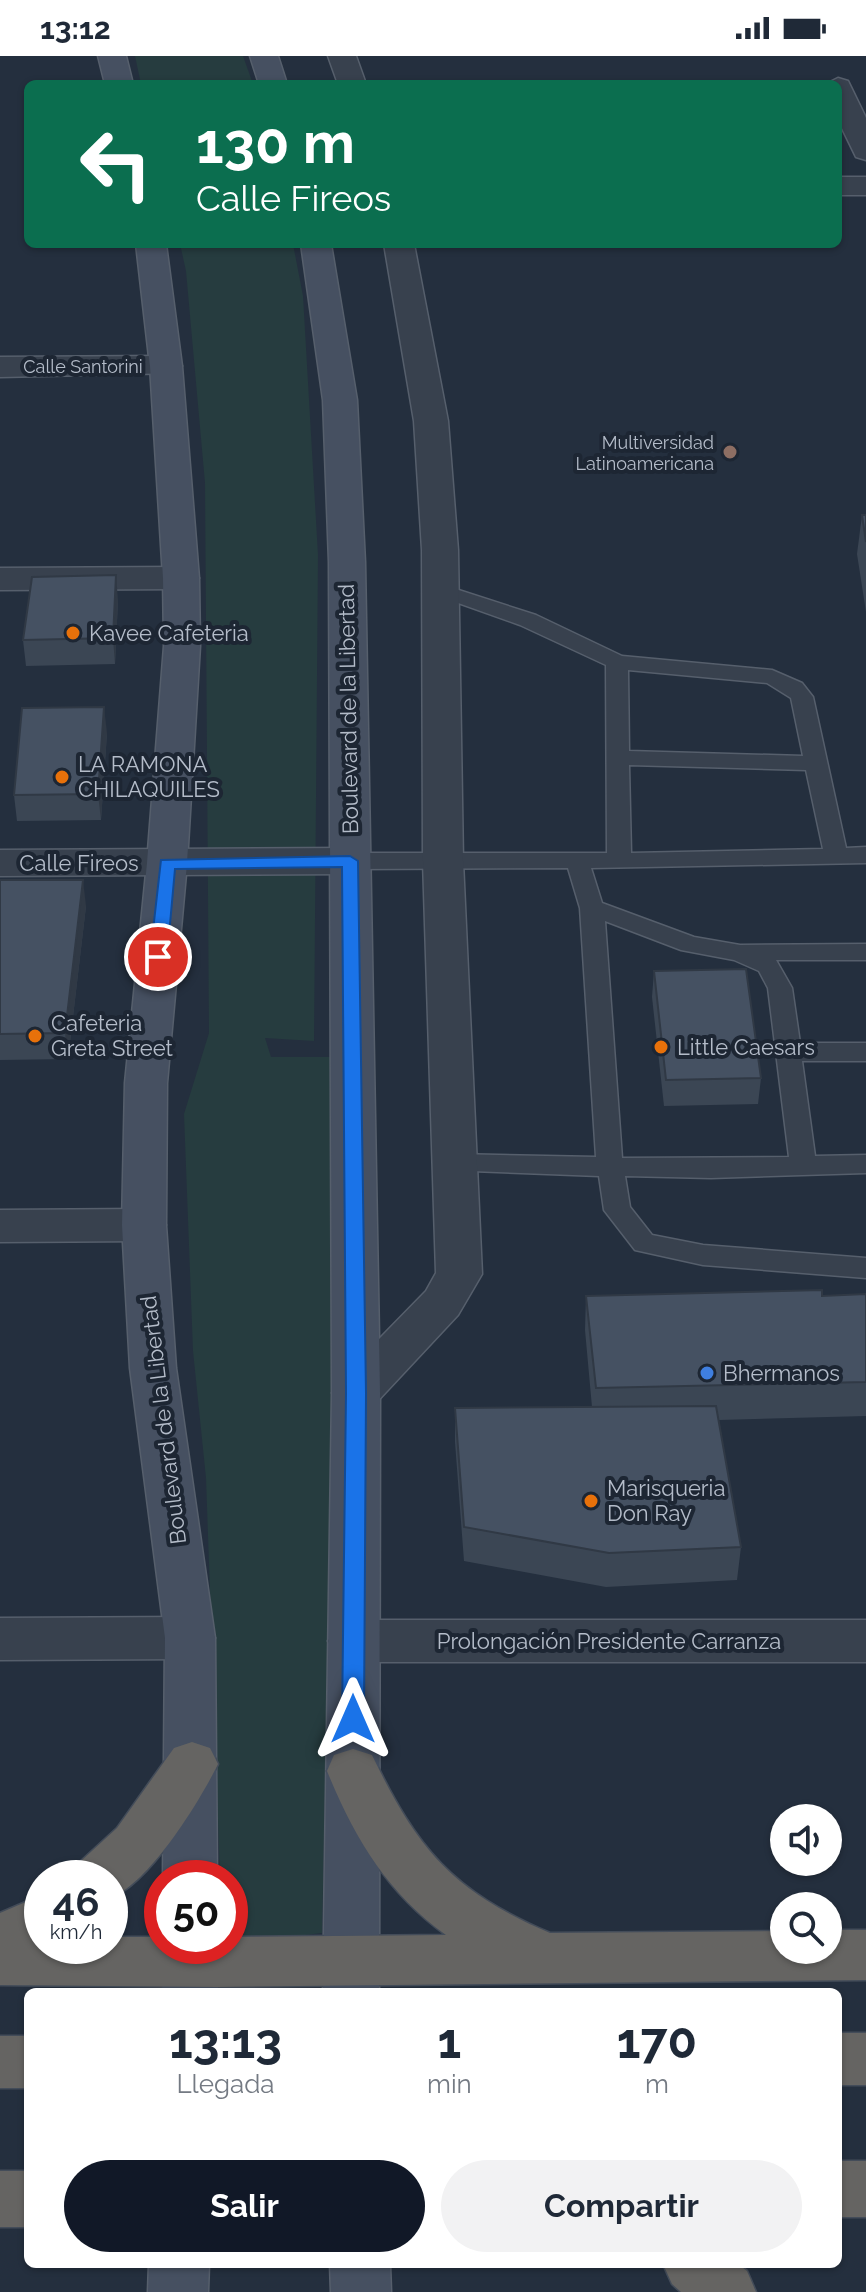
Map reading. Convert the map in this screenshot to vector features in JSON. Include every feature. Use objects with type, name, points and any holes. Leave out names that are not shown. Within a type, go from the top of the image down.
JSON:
[{"type":"highway","points":[[119,1860],[136,1844],[192,1764]]},
{"type":"highway","points":[[353,1771],[382,1837],[433,1895],[503,1941],[543,1956],[619,1973],[866,1955]]},
{"type":"highway","points":[[0,1940],[24,1928]]},
{"type":"highway","points":[[0,1960],[350,1976],[543,1956]]},
{"type":"highway","points":[[842,2059],[866,2059]]},
{"type":"highway","points":[[0,2062],[24,2062]]},
{"type":"highway","points":[[842,2189],[866,2189]]},
{"type":"highway","points":[[0,2199],[24,2199]]},
{"type":"highway","points":[[698,2268],[726,2292]]},
{"type":"main road","points":[[112,56],[118,80]]},
{"type":"main road","points":[[264,56],[272,80]]},
{"type":"main road","name":"Boulevard de la Libertad","points":[[151,248],[166,366],[181,578],[182,646],[167,863],[146,1083],[144,1225],[153,1368],[190,1638],[190,1860]]},
{"type":"main road","name":"Boulevard de la Libertad","points":[[317,248],[340,400],[347,562],[356,1393],[350,1976]]},
{"type":"main road","points":[[178,2292],[179,2268]]},
{"type":"main road","points":[[360,2268],[361,2292]]},
{"type":"street","points":[[342,56],[351,80]]},
{"type":"street","points":[[824,56],[834,80]]},
{"type":"street","points":[[842,97],[866,151]]},
{"type":"street","points":[[842,186],[866,186]]},
{"type":"street","points":[[356,1393],[442,1303],[459,1274],[443,861],[440,590],[431,421],[400,248]]},
{"type":"street","name":"Calle Santorini","points":[[0,367],[166,366]]},
{"type":"street","points":[[0,579],[181,578]]},
{"type":"street","name":"Calle Fireos","points":[[0,863],[350,861]]},
{"type":"street","points":[[0,1226],[144,1225]]},
{"type":"street","points":[[0,1639],[190,1638]]},
{"type":"street","name":"Prolongación Presidente Carranza","points":[[353,1641],[866,1641]]},
{"type":"lane","points":[[440,590],[528,620],[617,662],[772,677],[785,682],[802,697],[836,856]]},
{"type":"lane","points":[[617,662],[619,860]]},
{"type":"lane","points":[[619,758],[816,763]]},
{"type":"lane","points":[[350,861],[577,861],[866,855]]},
{"type":"lane","points":[[577,861],[592,908],[610,1166],[617,1210],[644,1243],[703,1255],[866,1268]]},
{"type":"lane","points":[[592,908],[690,944],[740,953],[866,952]]},
{"type":"lane","points":[[740,953],[768,966],[780,988],[803,1167]]},
{"type":"lane","points":[[788,1052],[866,1052]]},
{"type":"lane","points":[[455,1163],[803,1167],[866,1164]]},
{"type":"green space","points":[[135,56],[243,56],[252,80],[140,80]]},
{"type":"green space","points":[[181,248],[294,248],[303,296],[318,555],[314,1041],[265,1038],[271,1057],[340,1057],[322,1933],[248,1942],[248,1860],[219,1860],[206,1478],[193,1351],[184,1114],[209,1033],[205,483],[186,271]]},
{"type":"building","points":[[862,515],[866,515],[866,542]]},
{"type":"building","points":[[116,575],[113,638],[23,640],[32,577]]},
{"type":"building","name":"LA RAMONA CHILAQUILES","points":[[104,707],[98,794],[14,795],[22,708]]},
{"type":"building","points":[[0,880],[83,880],[65,1033],[0,1034]]},
{"type":"building","points":[[746,969],[761,1078],[666,1080],[654,971]]},
{"type":"building","points":[[822,1290],[822,1296],[866,1294],[866,1382],[596,1388],[586,1296]]},
{"type":"building","name":"Marisqueria Don Ray","points":[[716,1406],[741,1547],[609,1553],[464,1527],[455,1408]]},
{"type":"place","name":"Multiversidad Latinoamericana","points":[[730,452]]},
{"type":"place","name":"Kavee Cafeteria","points":[[73,633]]},
{"type":"place","name":"LA RAMONA CHILAQUILES","points":[[62,777]]},
{"type":"place","name":"Cafeteria Greta Street","points":[[35,1036]]},
{"type":"place","name":"Little Caesars","points":[[661,1047]]},
{"type":"place","name":"Bhermanos","points":[[707,1373]]},
{"type":"place","name":"Marisqueria Don Ray","points":[[591,1501]]},
{"type":"route","points":[[158,957],[167,863],[350,861],[356,1393],[353,1719]]}]
